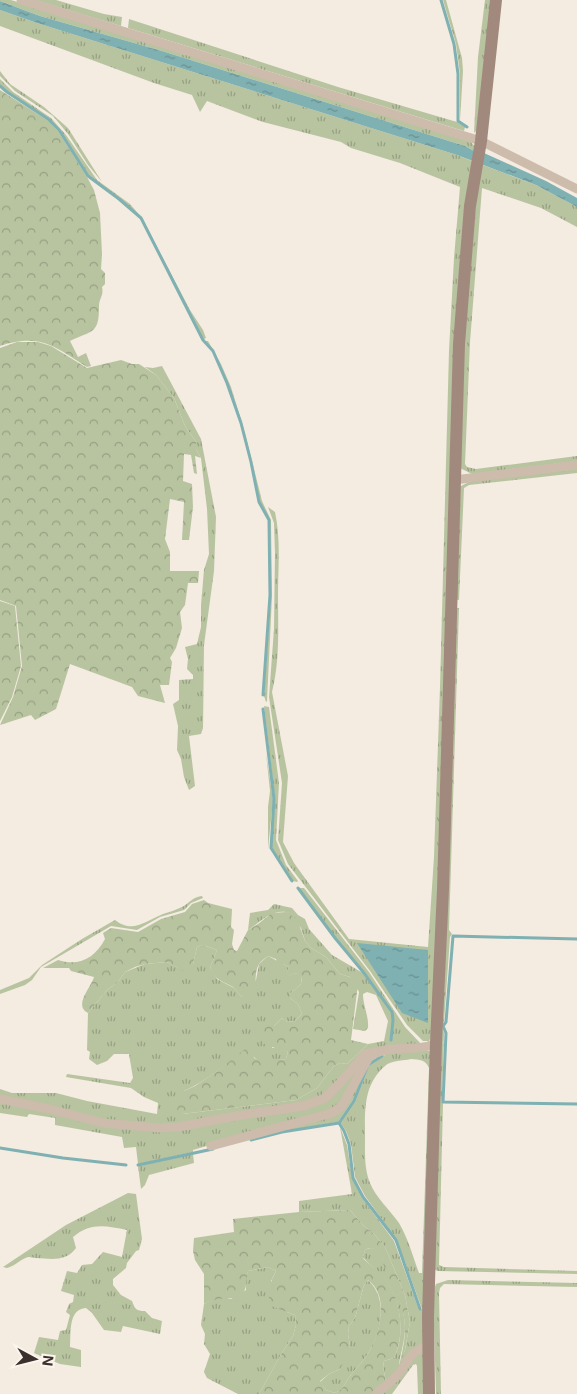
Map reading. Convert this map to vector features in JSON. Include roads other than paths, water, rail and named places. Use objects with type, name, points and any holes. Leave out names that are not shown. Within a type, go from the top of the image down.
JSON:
[{"type":"street","points":[[21,0],[480,146],[577,189]]},
{"type":"street","points":[[429,1394],[428,1346],[436,1043],[444,889],[459,344],[470,206],[480,146],[496,0]]},
{"type":"street","points":[[454,480],[577,465]]},
{"type":"street","points":[[0,1099],[103,1122],[159,1128],[178,1127],[304,1106],[325,1098],[365,1054],[388,1049],[427,1048],[436,1043]]},
{"type":"street","points":[[211,1146],[332,1113],[342,1106],[369,1057],[376,1052]]},
{"type":"street","points":[[376,1394],[400,1372],[413,1352],[428,1346]]},
{"type":"water","points":[[0,1],[40,16],[162,51],[465,146],[546,181],[577,198],[577,207],[536,185],[457,155],[37,23],[0,10]]},
{"type":"water","points":[[357,943],[428,950],[428,1023],[402,1013]]},
{"type":"waterway","points":[[441,0],[454,44],[458,74],[458,121],[467,127]]},
{"type":"waterway","points":[[0,86],[48,119],[59,130],[88,176],[141,218],[203,340],[213,351],[227,383],[241,423],[259,502],[269,520],[270,595],[263,695]]},
{"type":"waterway","points":[[263,709],[274,799],[271,848],[292,881]]},
{"type":"waterway","points":[[298,888],[392,1012],[391,1040]]},
{"type":"waterway","points":[[577,939],[453,936],[446,1022],[443,1026],[446,1033],[443,1102],[577,1104]]},
{"type":"waterway","points":[[251,1140],[282,1132],[339,1123],[354,1101],[368,1065],[382,1056]]},
{"type":"waterway","points":[[339,1123],[349,1144],[353,1178],[363,1197],[396,1240],[420,1309]]},
{"type":"waterway","points":[[0,1148],[126,1165]]},
{"type":"waterway","points":[[138,1165],[213,1149]]}]
